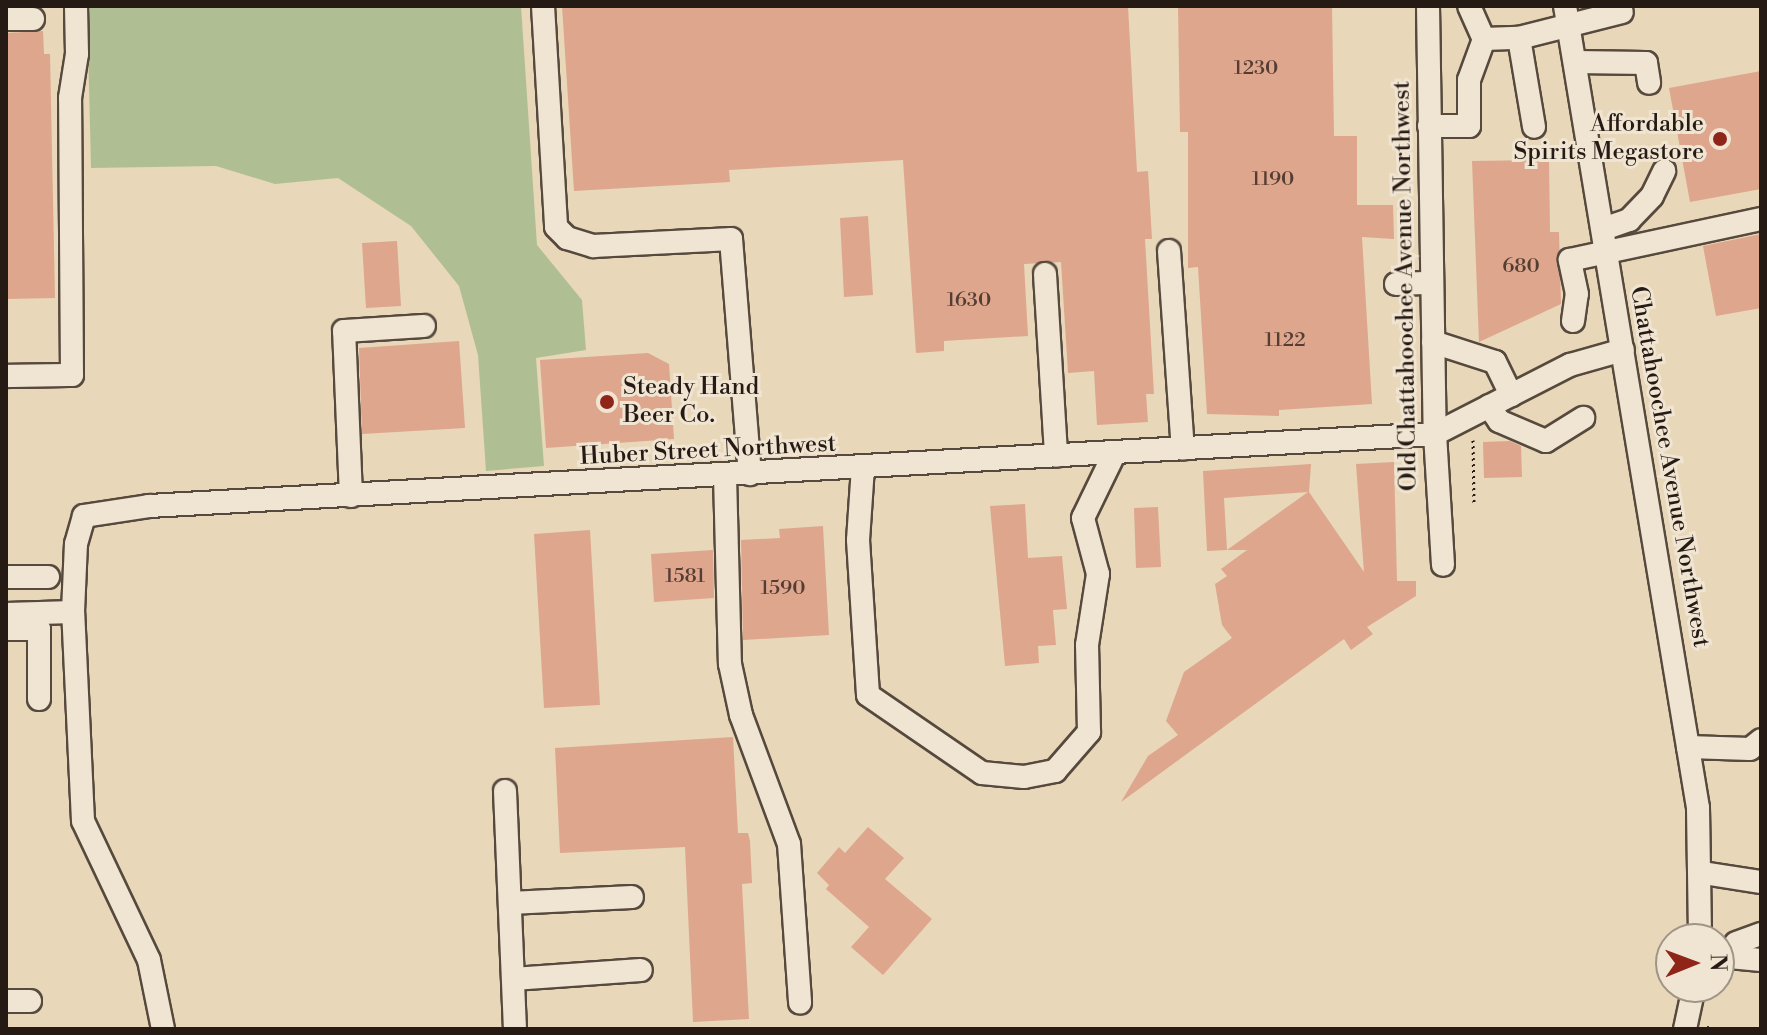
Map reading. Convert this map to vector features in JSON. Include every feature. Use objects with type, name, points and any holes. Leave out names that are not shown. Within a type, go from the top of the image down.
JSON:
[{"type":"street","points":[[6,376],[72,375],[70,98],[77,54],[76,6]]},
{"type":"street","points":[[543,6],[556,227],[567,238],[594,246],[731,239],[750,474]]},
{"type":"street","name":"Old Chattahoochee Avenue Northwest","points":[[1428,6],[1417,50],[1419,104],[1429,126],[1435,434],[1443,565]]},
{"type":"street","points":[[1429,126],[1469,126],[1469,80],[1484,39],[1469,6]]},
{"type":"street","points":[[1484,39],[1519,38],[1567,16],[1622,12]]},
{"type":"street","name":"Chattahoochee Avenue Northwest","points":[[1567,16],[1680,688],[1703,873],[1702,923]]},
{"type":"street","points":[[6,19],[33,19]]},
{"type":"street","points":[[1519,38],[1534,127]]},
{"type":"street","points":[[1575,62],[1646,63],[1649,83]]},
{"type":"street","points":[[1603,229],[1629,220],[1652,196],[1664,171]]},
{"type":"street","points":[[1573,321],[1577,294],[1570,260],[1761,219]]},
{"type":"street","points":[[1169,251],[1183,449]]},
{"type":"street","points":[[1045,274],[1056,456]]},
{"type":"street","points":[[1396,284],[1432,283]]},
{"type":"street","points":[[351,496],[344,331],[424,326]]},
{"type":"street","points":[[1433,342],[1495,362],[1511,395]]},
{"type":"street","name":"Huber Street Northwest","points":[[163,1029],[149,960],[83,821],[73,612],[76,544],[84,516],[149,506],[1435,434],[1570,365],[1623,350]]},
{"type":"street","points":[[1489,406],[1499,421],[1546,441],[1583,418]]},
{"type":"street","points":[[863,467],[858,540],[868,695],[982,773],[1024,777],[1055,771],[1089,732],[1087,645],[1098,574],[1083,518],[1115,452]]},
{"type":"street","points":[[725,476],[730,664],[750,742],[789,844],[800,1003]]},
{"type":"street","points":[[6,577],[48,577]]},
{"type":"street","points":[[6,614],[73,612]]},
{"type":"street","points":[[6,629],[39,629],[39,699]]},
{"type":"street","points":[[1688,747],[1753,751]]},
{"type":"street","points":[[505,791],[515,1029]]},
{"type":"street","points":[[1703,873],[1761,882]]},
{"type":"street","points":[[510,903],[632,897]]},
{"type":"street","points":[[1735,943],[1761,934]]},
{"type":"street","points":[[1735,946],[1761,944]]},
{"type":"street","points":[[1735,948],[1761,951]]},
{"type":"street","points":[[1735,951],[1761,960]]},
{"type":"street","points":[[513,979],[641,970]]},
{"type":"street","points":[[6,1001],[30,1001]]},
{"type":"street","points":[[1695,1003],[1696,1028]]},
{"type":"path","points":[[1473,435],[1474,504]]},
{"type":"path","points":[[1696,1028],[1720,1029]]},
{"type":"green space","points":[[87,6],[521,6],[537,245],[582,300],[586,350],[536,358],[544,466],[486,471],[478,355],[459,286],[411,226],[338,178],[275,184],[216,166],[91,168]]},
{"type":"building","points":[[562,6],[1128,6],[1137,172],[1148,171],[1152,239],[1145,239],[1154,394],[1146,394],[1148,422],[1097,425],[1094,371],[1068,373],[1061,262],[1024,264],[1028,336],[944,341],[944,351],[916,353],[903,160],[729,170],[730,182],[574,191]]},
{"type":"building","points":[[1178,6],[1332,6],[1334,136],[1357,136],[1357,205],[1393,205],[1394,239],[1362,237],[1372,404],[1279,410],[1279,416],[1207,414],[1198,267],[1188,268],[1188,132],[1180,132]]},
{"type":"building","points":[[43,31],[44,54],[50,54],[55,298],[6,299],[6,33]]},
{"type":"building","name":"Affordable Spirits Megastore","points":[[1761,71],[1761,189],[1690,202],[1669,88]]},
{"type":"building","points":[[1549,160],[1550,232],[1559,232],[1561,304],[1479,342],[1472,161]]},
{"type":"building","points":[[868,216],[873,295],[844,297],[840,218]]},
{"type":"building","points":[[1761,234],[1761,308],[1716,316],[1703,246]]},
{"type":"building","points":[[397,241],[401,306],[366,308],[362,243]]},
{"type":"building","points":[[459,341],[465,428],[362,434],[359,348]]},
{"type":"building","name":"Steady Hand Beer Co.","points":[[648,353],[669,364],[674,439],[546,448],[540,360]]},
{"type":"building","points":[[1510,441],[1521,446],[1522,477],[1484,478],[1483,442]]},
{"type":"building","points":[[1394,462],[1397,581],[1416,581],[1416,596],[1367,627],[1373,634],[1351,650],[1344,639],[1121,802],[1148,756],[1178,735],[1166,721],[1184,672],[1232,638],[1222,625],[1215,584],[1227,576],[1221,569],[1247,550],[1207,551],[1203,471],[1311,464],[1309,492],[1364,572],[1356,464]],"holes":[[[1308,492],[1227,550],[1224,498]]]},
{"type":"building","points":[[1025,504],[1028,558],[1062,556],[1067,609],[1053,610],[1056,645],[1038,646],[1039,663],[1005,666],[990,506]]},
{"type":"building","points":[[1158,507],[1161,567],[1136,568],[1134,508]]},
{"type":"building","points":[[823,526],[829,635],[743,640],[741,540],[780,538],[779,529]]},
{"type":"building","points":[[590,530],[600,705],[544,708],[534,534]]},
{"type":"building","points":[[713,550],[714,598],[654,602],[651,554]]},
{"type":"building","points":[[733,737],[738,833],[748,833],[750,841],[752,883],[742,884],[749,1019],[693,1022],[685,847],[560,853],[555,748]]},
{"type":"building","points":[[868,827],[904,858],[885,879],[932,919],[883,975],[851,947],[869,927],[826,889],[829,885],[817,873],[839,847],[845,853]]},
{"type":"place","name":"Affordable Spirits Megastore","points":[[1720,139]]},
{"type":"place","name":"Steady Hand Beer Co.","points":[[607,402]]}]
